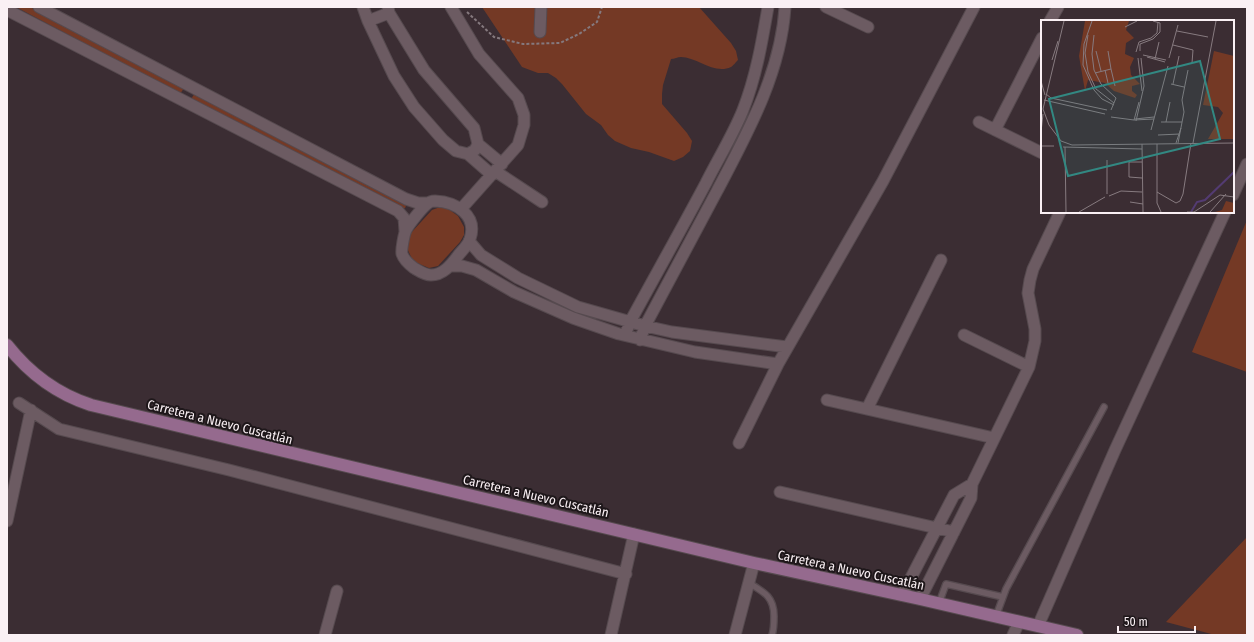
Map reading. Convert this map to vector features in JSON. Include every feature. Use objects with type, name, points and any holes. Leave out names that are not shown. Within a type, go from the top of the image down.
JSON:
[{"type":"street","points":[[10,7],[7,10],[398,211],[404,218],[405,231],[402,254],[409,264],[419,271],[430,275],[439,274],[450,266],[469,241],[471,226],[466,213],[461,209],[442,201],[418,203],[406,199],[39,7]]},
{"type":"street","points":[[363,7],[394,76],[414,107],[443,140],[456,151],[468,154],[496,170],[542,202]]},
{"type":"street","points":[[451,7],[479,54],[518,98],[524,115],[524,125],[518,145],[461,209]]},
{"type":"street","points":[[540,32],[541,7]]},
{"type":"street","points":[[625,335],[630,322],[731,135],[742,110],[753,80],[762,46],[768,7]]},
{"type":"street","points":[[640,340],[645,326],[726,174],[755,116],[768,83],[778,50],[785,18],[785,7]]},
{"type":"street","points":[[826,7],[868,27]]},
{"type":"street","points":[[739,443],[787,347],[883,181],[974,7]]},
{"type":"street","points":[[1051,20],[1058,7]]},
{"type":"street","points":[[368,21],[388,10],[424,70],[474,128],[478,144],[496,170]]},
{"type":"street","points":[[995,130],[1041,40]]},
{"type":"street","points":[[186,102],[194,88]]},
{"type":"street","points":[[979,122],[1041,153]]},
{"type":"street","points":[[468,154],[475,150],[478,144]]},
{"type":"street","points":[[1234,192],[1247,164]]},
{"type":"street","points":[[405,231],[428,203]]},
{"type":"street","points":[[920,599],[971,498],[972,484],[1029,367],[1035,341],[1035,329],[1028,293],[1030,280],[1033,269],[1060,213]]},
{"type":"street","points":[[1038,626],[1115,450],[1225,213]]},
{"type":"street","points":[[469,241],[481,255],[525,281],[578,307],[645,326],[693,335],[787,347]]},
{"type":"street","points":[[867,409],[941,260]]},
{"type":"street","points":[[450,266],[462,266],[476,270],[514,292],[572,318],[640,340],[695,352],[778,364]]},
{"type":"street","points":[[964,335],[1029,367]]},
{"type":"street","name":"Carretera a Nuevo Cuscatlán","points":[[7,345],[16,356],[45,382],[69,397],[91,405],[754,563],[939,603],[1077,635]]},
{"type":"street","points":[[827,400],[994,438]]},
{"type":"street","points":[[19,403],[59,429],[229,470],[626,574]]},
{"type":"street","points":[[7,521],[31,410]]},
{"type":"street","points":[[902,595],[954,495],[972,484]]},
{"type":"street","points":[[780,492],[954,532]]},
{"type":"street","points":[[612,635],[634,534]]},
{"type":"street","points":[[735,635],[754,563]]},
{"type":"street","points":[[325,635],[337,591]]},
{"type":"street","points":[[1012,635],[1019,622]]},
{"type":"lane","points":[[996,616],[1002,597],[1104,407]]},
{"type":"lane","points":[[749,583],[763,591],[771,600],[774,608],[774,628],[772,635]]},
{"type":"lane","points":[[939,603],[946,584],[1002,597]]},
{"type":"shaded area","points":[[16,7],[30,7],[184,88],[180,94]]},
{"type":"shaded area","points":[[482,7],[699,7],[731,43],[736,51],[738,60],[731,67],[718,69],[687,58],[680,57],[671,59],[663,85],[662,104],[692,141],[690,151],[683,157],[674,161],[649,152],[631,148],[615,141],[608,135],[601,125],[586,114],[556,78],[548,73],[538,73],[522,67]]},
{"type":"shaded area","points":[[195,93],[405,204],[405,208],[402,209],[191,99]]},
{"type":"shaded area","points":[[440,207],[447,208],[458,216],[464,227],[464,235],[460,242],[438,266],[429,268],[412,259],[407,248],[408,242],[410,234],[432,210]]},
{"type":"shaded area","points":[[1247,220],[1247,372],[1192,352]]},
{"type":"shaded area","points":[[1247,537],[1247,635],[1215,635],[1166,622]]}]
